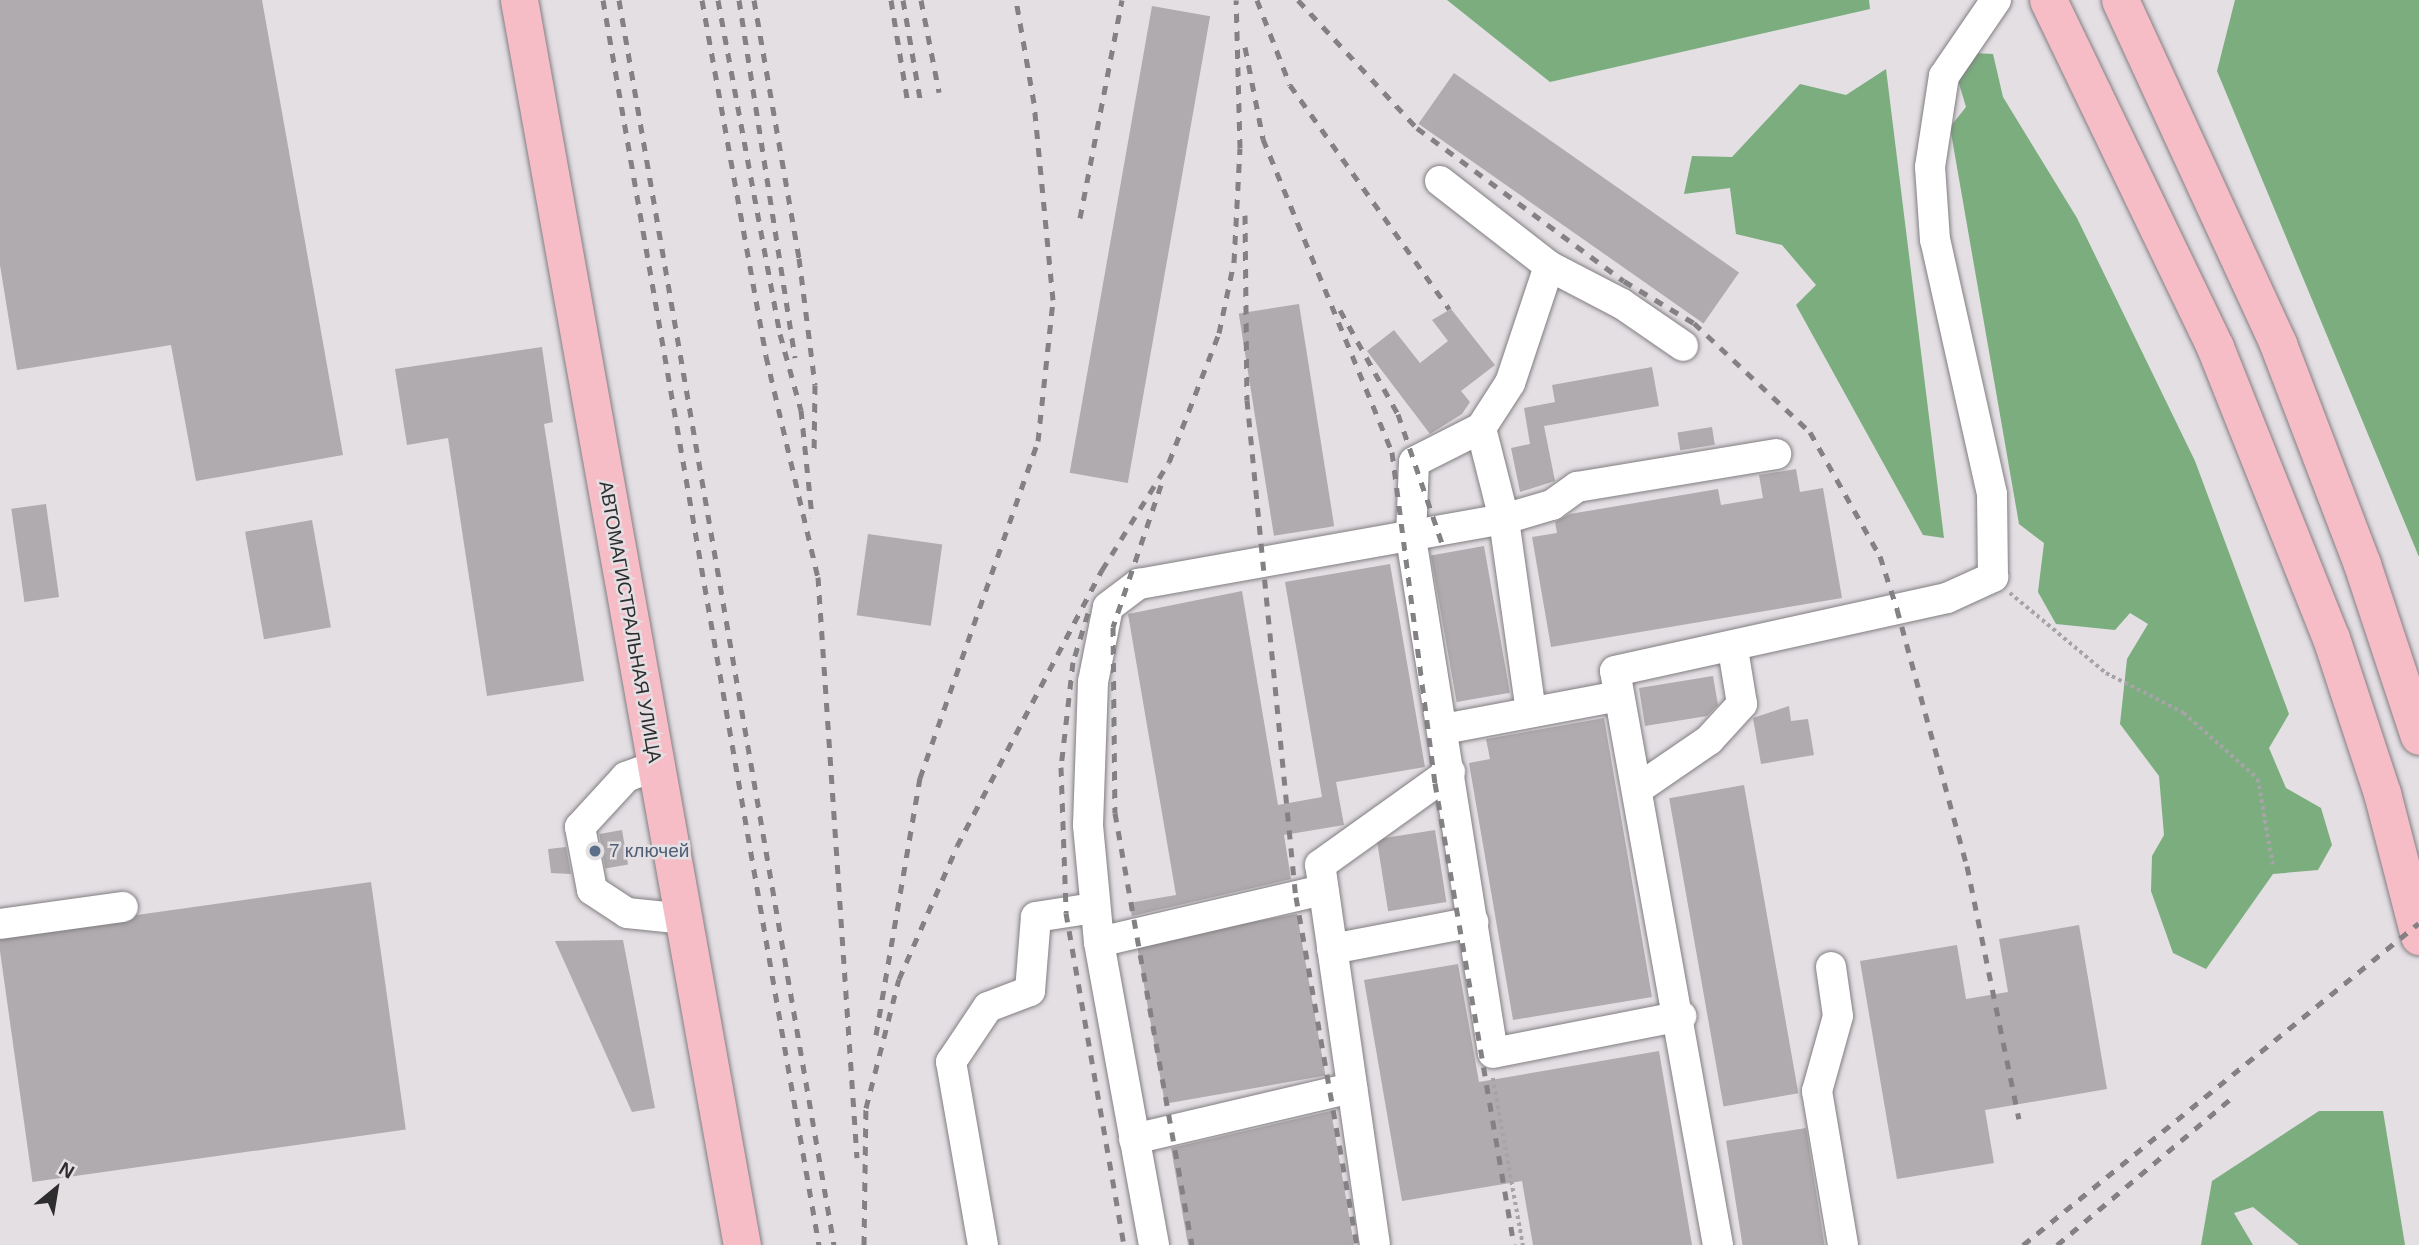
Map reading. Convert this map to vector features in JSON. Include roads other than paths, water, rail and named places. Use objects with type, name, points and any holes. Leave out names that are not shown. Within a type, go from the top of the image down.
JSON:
[{"type":"main road","name":"АВТОМАГИСТРАЛЬНАЯ УЛИЦА","points":[[519,0],[656,766],[686,919],[742,1245]]},
{"type":"main road","points":[[2048,0],[2215,347],[2331,638],[2382,793],[2419,936]]},
{"type":"main road","points":[[2120,0],[2278,344],[2362,564],[2419,736]]},
{"type":"lane","points":[[1718,1245],[1681,1016],[1615,671],[1733,649],[1947,597],[1993,576],[1992,494],[1935,240],[1930,167],[1944,76],[1996,0]]},
{"type":"lane","points":[[1440,181],[1549,267],[1622,304],[1683,346]]},
{"type":"lane","points":[[1549,267],[1510,383],[1481,428],[1414,462],[1411,538],[1444,729],[1493,1053],[1681,1016]]},
{"type":"lane","points":[[1481,428],[1504,519],[1531,712]]},
{"type":"lane","points":[[1154,1245],[1094,908],[1088,750],[1100,627],[1117,596],[1139,584],[1411,538],[1504,519],[1552,505],[1577,487],[1776,454]]},
{"type":"lane","points":[[1639,788],[1709,740],[1742,704],[1733,649]]},
{"type":"lane","points":[[1444,729],[1619,696]]},
{"type":"lane","points":[[656,766],[626,777],[580,827],[592,890],[627,913],[686,919]]},
{"type":"lane","points":[[1375,1245],[1320,865],[1450,772]]},
{"type":"lane","points":[[1099,942],[1323,890]]},
{"type":"lane","points":[[0,923],[123,907]]},
{"type":"lane","points":[[983,1245],[951,1062],[988,1007],[1030,991],[1036,917],[1094,908]]},
{"type":"lane","points":[[1332,949],[1473,922]]},
{"type":"lane","points":[[1831,967],[1838,1016],[1817,1091],[1843,1245]]},
{"type":"lane","points":[[1134,1139],[1352,1088]]},
{"type":"railway","points":[[603,0],[819,1245]]},
{"type":"railway","points":[[619,0],[834,1245]]},
{"type":"railway","points":[[702,0],[766,356],[818,577],[857,1158]]},
{"type":"railway","points":[[718,0],[780,334],[801,410],[812,517]]},
{"type":"railway","points":[[739,0],[795,358]]},
{"type":"railway","points":[[754,0],[799,258],[815,385],[814,456]]},
{"type":"railway","points":[[891,0],[908,104]]},
{"type":"railway","points":[[903,0],[921,104]]},
{"type":"railway","points":[[921,0],[939,92]]},
{"type":"railway","points":[[876,1035],[920,778],[1038,441],[1053,300],[1034,103],[1016,0]]},
{"type":"railway","points":[[1080,218],[1122,0]]},
{"type":"railway","points":[[864,1245],[866,1108],[899,979],[957,846],[1102,570],[1169,462],[1219,333],[1234,262],[1240,148],[1236,0]]},
{"type":"railway","points":[[1257,0],[1290,85],[1449,309]]},
{"type":"railway","points":[[1298,0],[1417,128],[1624,281],[1694,323],[1810,432],[1880,556],[1897,609],[1967,866],[2019,1119]]},
{"type":"railway","points":[[1245,47],[1263,139],[1392,452],[1435,783],[1514,1245]]},
{"type":"railway","points":[[1245,215],[1247,400],[1296,897],[1357,1245]]},
{"type":"railway","points":[[1340,310],[1398,414],[1443,546]]},
{"type":"railway","points":[[1161,485],[1113,627],[1115,813],[1192,1245]]},
{"type":"railway","points":[[1088,613],[1073,662],[1061,767],[1066,913],[1124,1245]]},
{"type":"railway","points":[[2023,1245],[2419,923]]},
{"type":"railway","points":[[2057,1245],[2233,1097]]},
{"type":"place","name":"7 ключей","points":[[595,851]]}]
